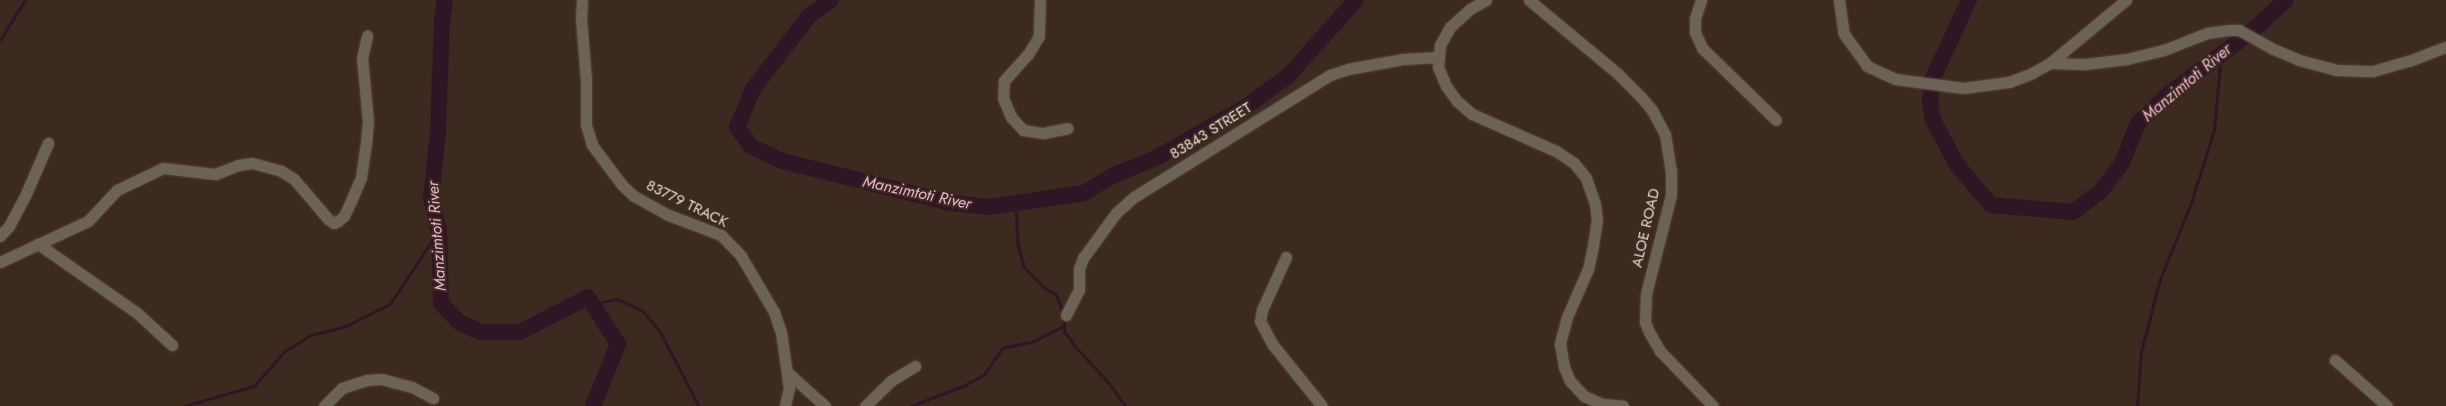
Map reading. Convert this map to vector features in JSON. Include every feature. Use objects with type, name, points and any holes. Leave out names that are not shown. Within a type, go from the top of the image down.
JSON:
[{"type":"street","name":"83779 TRACK","points":[[582,0],[581,18],[586,80],[586,125],[592,145],[612,173],[634,196],[666,214],[721,235],[732,245],[756,278],[774,312],[781,332],[789,388],[785,406]]},
{"type":"street","points":[[1040,0],[1039,36],[1028,54],[1004,81],[1002,88],[1003,98],[1011,117],[1023,130],[1043,133],[1068,128]]},
{"type":"street","points":[[1486,0],[1470,9],[1450,27],[1444,36],[1438,67],[1446,86],[1457,101],[1472,114],[1556,151],[1574,163],[1586,178],[1595,204],[1596,229],[1588,269],[1567,317],[1560,344],[1564,367],[1570,381],[1584,396],[1602,404],[1623,406]]},
{"type":"street","name":"ALOE ROAD","points":[[1529,0],[1624,80],[1652,110],[1665,134],[1671,171],[1671,195],[1646,294],[1645,322],[1648,332],[1660,351],[1713,406]]},
{"type":"street","points":[[1701,0],[1695,26],[1700,44],[1776,120]]},
{"type":"street","points":[[1839,0],[1844,34],[1856,54],[1867,66],[1883,75],[1909,82],[1963,88],[2009,82],[2050,63],[2126,0]]},
{"type":"street","points":[[2050,63],[2085,64],[2127,59],[2164,50],[2207,33],[2228,30],[2239,30],[2271,48],[2299,60],[2337,70],[2373,71],[2400,64],[2446,47]]},
{"type":"street","points":[[0,262],[88,221],[117,190],[163,168],[215,174],[238,165],[252,163],[281,171],[294,179],[328,219],[334,223],[338,221],[344,216],[361,178],[368,121],[362,58],[367,36]]},
{"type":"street","name":"83843 STREET","points":[[1066,315],[1079,290],[1079,269],[1083,258],[1116,214],[1134,197],[1330,75],[1348,69],[1403,59],[1439,57]]},
{"type":"street","points":[[0,236],[9,226],[25,196],[48,142]]},
{"type":"street","points":[[38,244],[130,307],[172,345]]},
{"type":"street","points":[[1286,257],[1262,310],[1260,321],[1262,328],[1289,367],[1322,406]]},
{"type":"street","points":[[2335,360],[2386,406]]},
{"type":"street","points":[[865,406],[892,380],[915,366]]},
{"type":"street","points":[[787,372],[826,406]]},
{"type":"street","points":[[324,406],[342,388],[367,380],[382,379],[412,387],[433,398]]},
{"type":"waterway","points":[[0,40],[25,0]]},
{"type":"waterway","name":"Manzimtoti River","points":[[445,0],[442,21],[438,132],[431,198],[439,230],[441,303],[459,322],[480,332],[520,332],[588,297],[618,344],[593,406]]},
{"type":"waterway","name":"Manzimtoti River","points":[[831,0],[808,17],[753,89],[737,127],[751,146],[782,161],[951,203],[989,207],[1084,193],[1114,175],[1158,157],[1247,106],[1288,76],[1356,0]]},
{"type":"waterway","name":"Manzimtoti River","points":[[1969,0],[1933,78],[1930,102],[1933,120],[1957,165],[1991,205],[2073,212],[2101,191],[2122,163],[2138,123],[2170,93],[2250,33],[2286,0]]},
{"type":"waterway","points":[[2137,406],[2141,352],[2160,279],[2191,203],[2214,130],[2221,55]]},
{"type":"waterway","points":[[1016,204],[1018,244],[1024,267],[1046,289],[1056,294],[1063,311]]},
{"type":"waterway","points":[[184,406],[254,386],[285,351],[311,335],[346,326],[390,304],[439,230]]},
{"type":"waterway","points":[[592,304],[617,299],[642,310],[661,333],[699,406]]},
{"type":"waterway","points":[[1064,317],[1065,332],[1075,346],[1109,383],[1126,406]]},
{"type":"waterway","points":[[911,406],[963,386],[984,375],[1002,348],[1034,341],[1064,326]]}]
